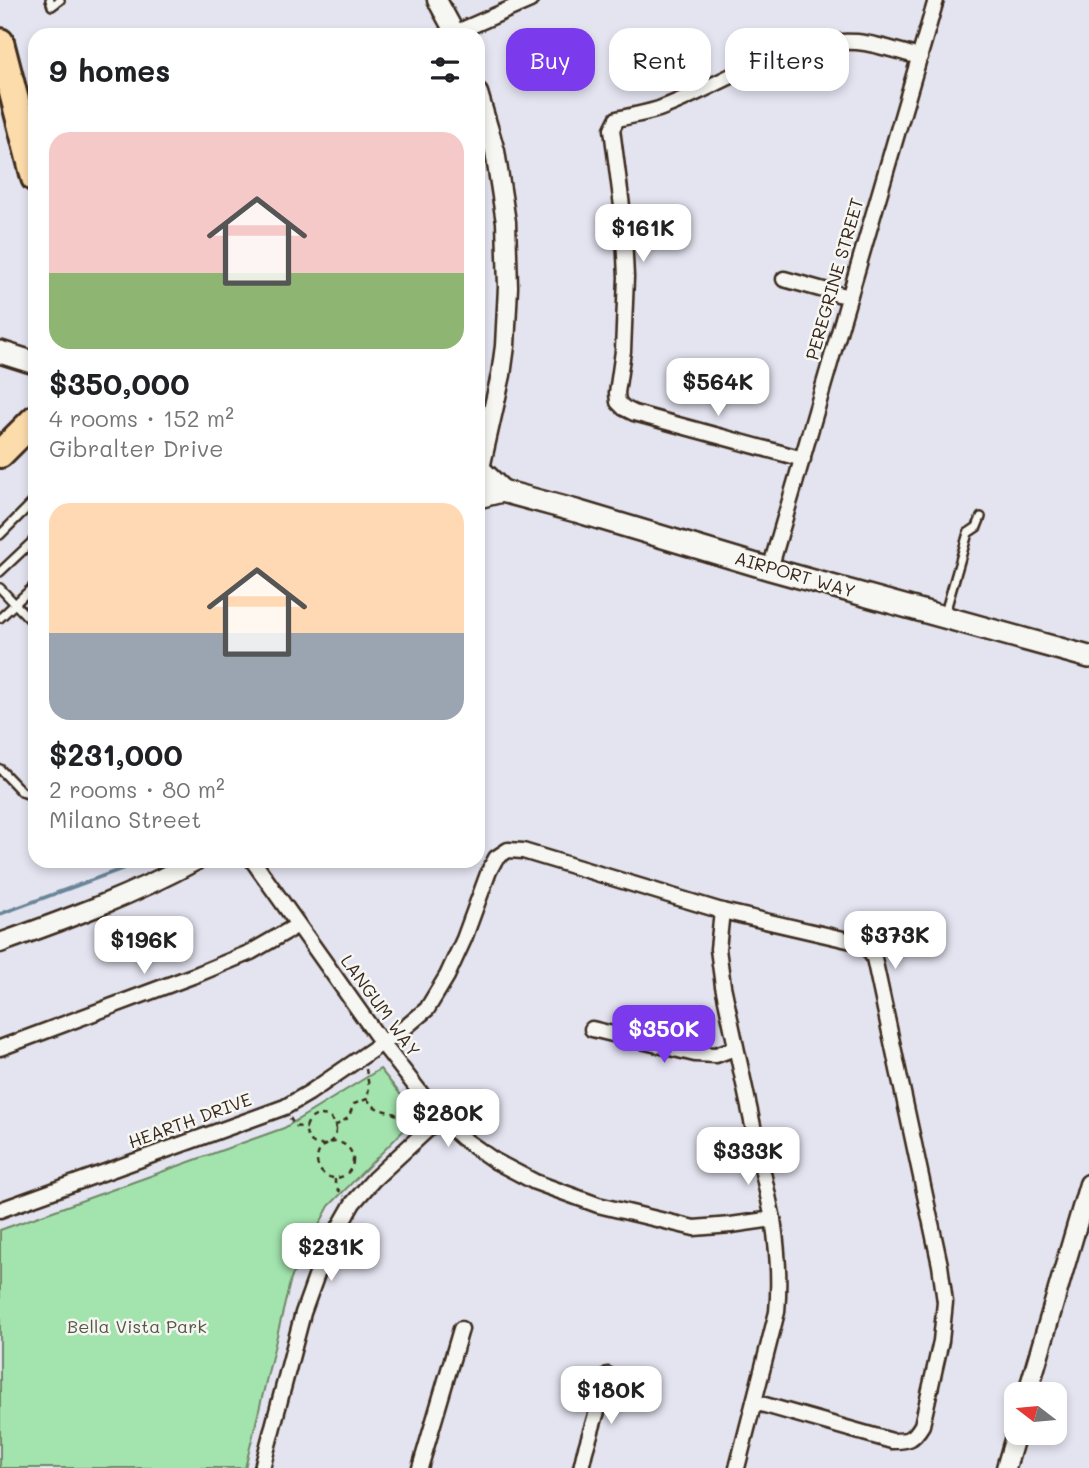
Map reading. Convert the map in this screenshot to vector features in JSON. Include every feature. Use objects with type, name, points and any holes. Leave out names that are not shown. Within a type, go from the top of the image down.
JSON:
[{"type":"highway","points":[[0,42],[28,151]]},
{"type":"highway","points":[[0,454],[28,426]]},
{"type":"main road","points":[[0,352],[28,361]]},
{"type":"main road","points":[[485,476],[502,491]]},
{"type":"main road","name":"AIRPORT WAY","points":[[485,495],[502,491],[770,569],[1089,657]]},
{"type":"street","points":[[437,0],[452,28]]},
{"type":"street","points":[[468,28],[530,0]]},
{"type":"street","name":"PEREGRINE STREET","points":[[770,569],[936,0]]},
{"type":"street","points":[[803,460],[634,413],[618,402],[626,276],[623,214],[612,129],[617,120],[663,108],[782,52],[832,42],[859,42],[920,57]]},
{"type":"street","points":[[485,117],[495,151],[506,222],[508,287],[504,356],[485,443]]},
{"type":"street","points":[[784,279],[849,297]]},
{"type":"street","name":"HEARTH DRIVE","points":[[0,1210],[285,1107],[382,1044],[427,1009],[447,976],[464,939],[489,871],[496,858],[508,850],[523,851],[722,911]]},
{"type":"street","points":[[0,943],[92,909],[182,868]]},
{"type":"street","name":"LANGUM WAY","points":[[258,868],[382,1044],[440,1118],[462,1138],[495,1161],[535,1182],[598,1205],[694,1227],[773,1219]]},
{"type":"street","points":[[737,1468],[777,1312],[780,1285],[773,1219],[723,986],[718,949],[722,911],[865,944],[874,958],[940,1265],[945,1302],[941,1341],[922,1425],[915,1436],[906,1441],[892,1441],[754,1402]]},
{"type":"street","points":[[0,1048],[251,953],[298,925]]},
{"type":"street","points":[[592,1029],[695,1054],[716,1055],[735,1048]]},
{"type":"street","points":[[262,1468],[303,1313],[325,1252],[353,1203],[374,1179],[440,1118]]},
{"type":"street","points":[[1031,1382],[1089,1184]]},
{"type":"street","points":[[420,1468],[461,1329]]},
{"type":"street","points":[[581,1468],[608,1375]]},
{"type":"street","points":[[1006,1468],[1012,1446]]},
{"type":"lane","points":[[50,0],[52,6],[60,0]]},
{"type":"lane","points":[[0,535],[28,507]]},
{"type":"lane","points":[[944,617],[968,533],[977,527],[981,517]]},
{"type":"lane","points":[[0,572],[28,546]]},
{"type":"lane","points":[[0,588],[28,618]]},
{"type":"lane","points":[[0,618],[28,591]]},
{"type":"lane","points":[[0,769],[22,792],[28,794]]},
{"type":"path","points":[[363,1056],[369,1087],[367,1099]]},
{"type":"path","points":[[335,1126],[348,1118],[354,1104],[367,1099]]},
{"type":"path","points":[[367,1099],[376,1108],[400,1116],[422,1134]]},
{"type":"path","points":[[285,1107],[295,1126],[307,1128]]},
{"type":"path","points":[[307,1128],[307,1135],[317,1144],[327,1144],[338,1142],[349,1148],[354,1159],[351,1170],[335,1179],[324,1175],[317,1165],[319,1153],[327,1144],[335,1134],[335,1126],[330,1119],[322,1115],[313,1118],[307,1128]]},
{"type":"path","points":[[335,1179],[338,1191],[353,1203]]},
{"type":"green space","name":"Bella Vista Park","points":[[380,1069],[418,1116],[329,1206],[291,1278],[245,1468],[0,1468],[0,1230],[284,1128]]},
{"type":"waterway","points":[[0,914],[124,868]]}]
